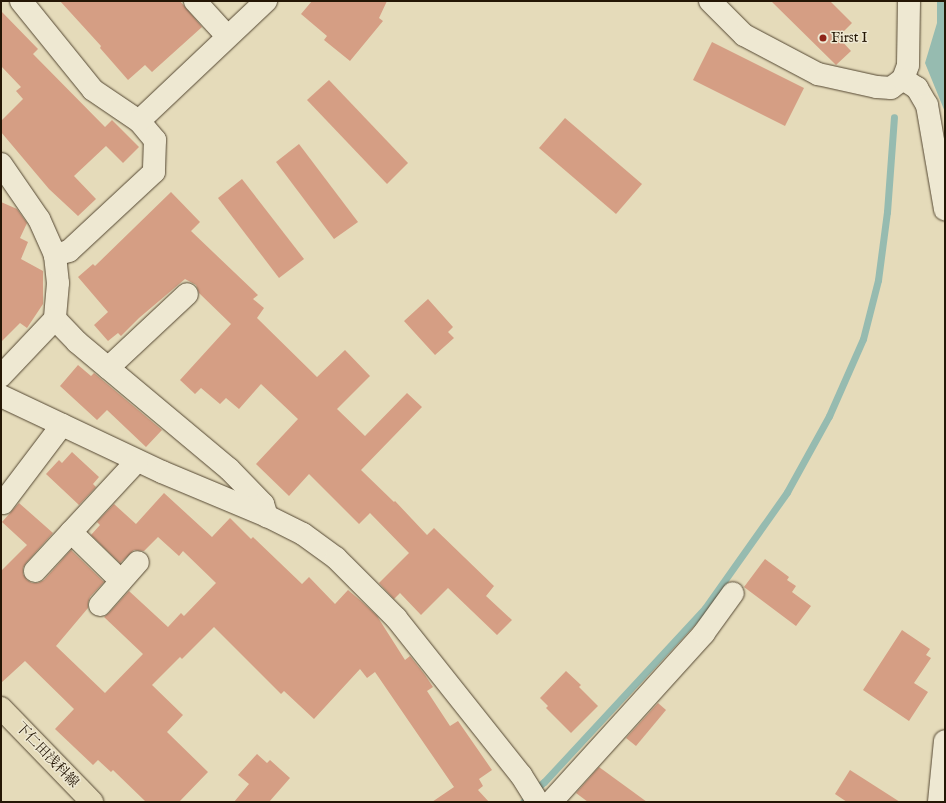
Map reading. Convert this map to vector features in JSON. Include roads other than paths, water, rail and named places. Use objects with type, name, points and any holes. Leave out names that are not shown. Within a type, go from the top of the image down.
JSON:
[{"type":"main road","name":"下仁田浅科線","points":[[1,708],[92,802]]},
{"type":"street","points":[[22,1],[93,90],[139,121],[155,140],[154,172],[69,251],[55,255]]},
{"type":"street","points":[[196,1],[227,36]]},
{"type":"street","points":[[139,121],[227,36],[266,1]]},
{"type":"street","points":[[710,1],[744,35],[818,74],[877,87],[891,88],[904,79],[908,65],[909,1]]},
{"type":"street","points":[[904,79],[916,88],[927,105],[945,209]]},
{"type":"street","points":[[1,164],[39,219],[55,255],[58,283],[55,319],[1,376]]},
{"type":"street","points":[[108,368],[188,294]]},
{"type":"street","points":[[55,319],[77,342],[229,469],[263,504],[268,516]]},
{"type":"street","points":[[1,396],[137,461],[268,516],[303,534],[336,558],[396,618],[533,794]]},
{"type":"street","points":[[3,503],[62,425]]},
{"type":"street","points":[[35,571],[137,461]]},
{"type":"street","points":[[71,532],[121,581]]},
{"type":"street","points":[[100,605],[138,562]]},
{"type":"street","points":[[551,802],[704,633],[733,593]]},
{"type":"street","points":[[939,802],[945,741]]},
{"type":"water","points":[[937,1],[945,1],[945,112],[925,63],[937,23]]},
{"type":"waterway","points":[[523,802],[544,782],[705,608],[787,492],[829,416],[863,339],[878,280],[887,212],[894,117]]},
{"type":"place","name":"First I","points":[[823,38]]}]
